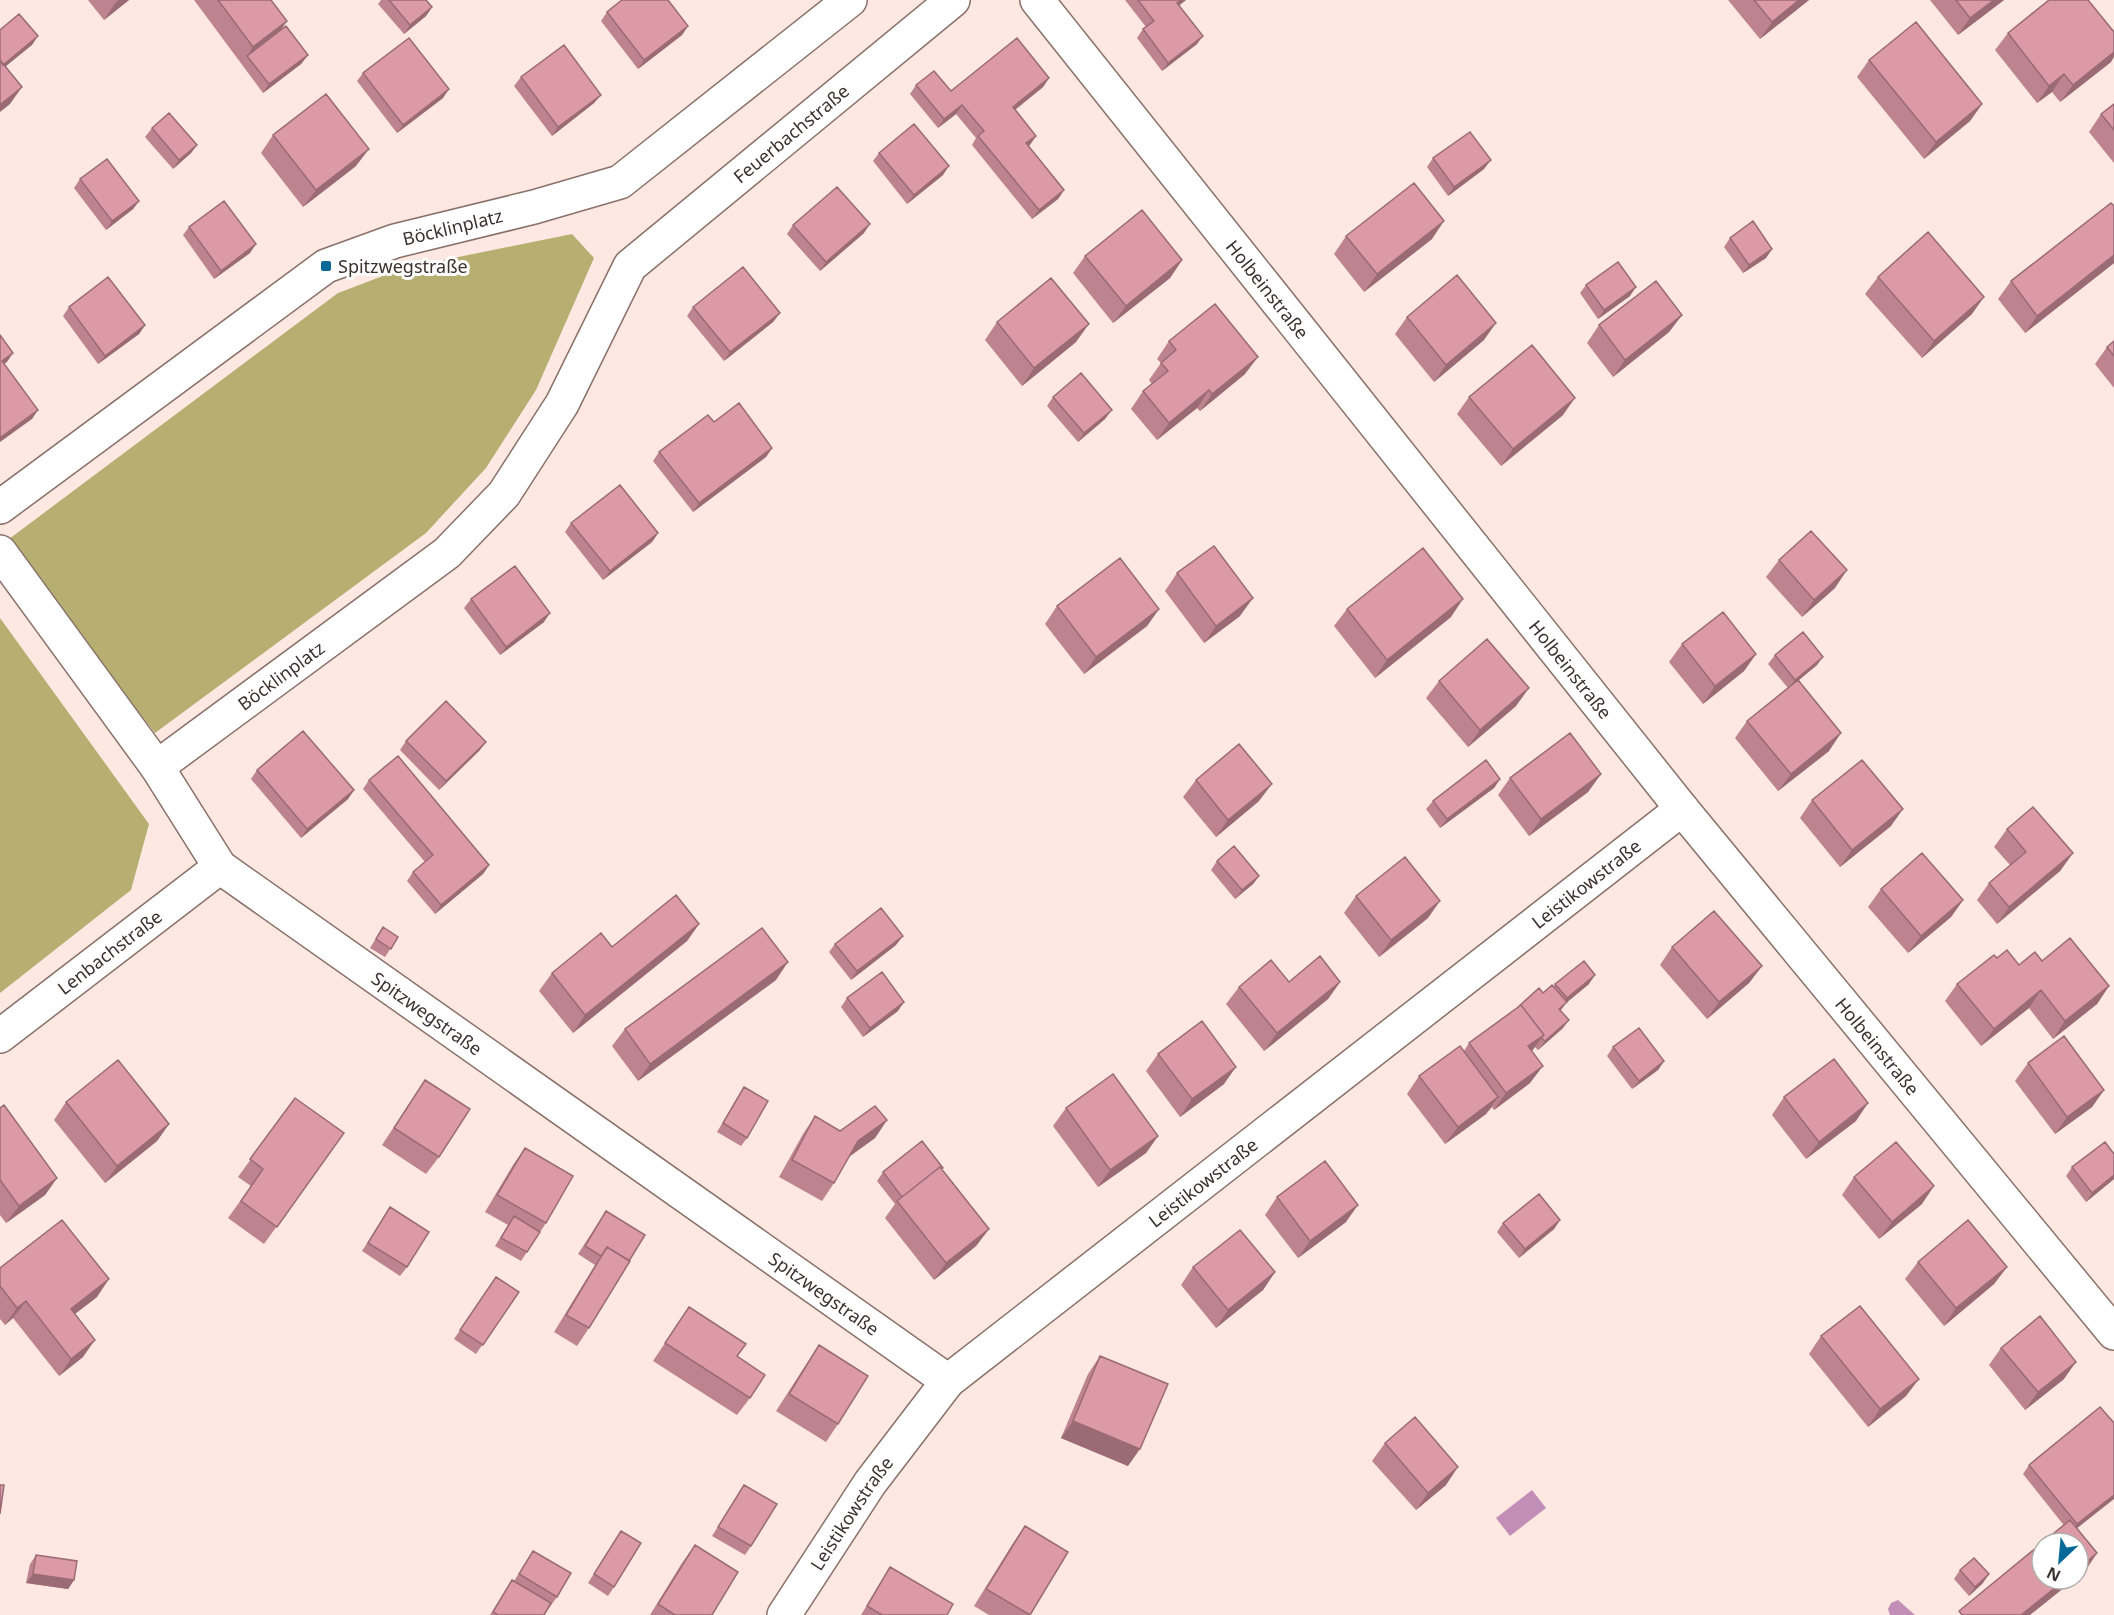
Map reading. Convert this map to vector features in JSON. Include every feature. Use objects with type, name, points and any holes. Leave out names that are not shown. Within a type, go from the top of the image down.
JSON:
[{"type":"street","name":"Böcklinplatz","points":[[0,507],[326,267],[395,241],[534,207],[620,182],[850,0]]},
{"type":"street","name":"Feuerbachstraße","points":[[630,266],[952,0]]},
{"type":"street","name":"Holbeinstraße","points":[[1036,0],[1682,808],[2114,1333]]},
{"type":"street","name":"Böcklinplatz","points":[[157,767],[447,553],[492,508],[504,494],[562,404],[630,266]]},
{"type":"street","name":"Spitzwegstraße","points":[[0,552],[157,767],[220,867],[948,1382]]},
{"type":"street","name":"Leistikowstraße","points":[[784,1615],[870,1483],[948,1382],[1682,808]]},
{"type":"street","name":"Lenbachstraße","points":[[0,1036],[220,867]]},
{"type":"shaded area","points":[[572,234],[594,258],[536,390],[486,468],[426,533],[155,733],[5,542],[338,293],[404,268]]},
{"type":"shaded area","points":[[0,618],[149,824],[131,890],[0,993]]},
{"type":"shaded area","points":[[1532,1490],[1546,1508],[1510,1536],[1496,1518]]},
{"type":"shaded area","points":[[1898,1600],[1915,1615],[1890,1615],[1888,1609],[1891,1603]]},
{"type":"building","points":[[218,0],[271,0],[287,21],[253,47]]},
{"type":"building","points":[[389,0],[426,0],[432,7],[410,25]]},
{"type":"building","points":[[622,0],[668,0],[688,26],[644,60],[607,12]]},
{"type":"building","points":[[1138,0],[1181,0],[1177,3],[1203,36],[1168,63],[1143,29],[1154,21]]},
{"type":"building","points":[[1754,0],[1799,0],[1772,22]]},
{"type":"building","points":[[1956,0],[1994,0],[1970,18]]},
{"type":"building","points":[[2049,0],[2088,0],[2114,32],[2114,52],[2073,85],[2064,74],[2049,86],[2008,33]]},
{"type":"building","points":[[19,14],[38,36],[3,65],[0,60],[0,30]]},
{"type":"building","points":[[1916,22],[1982,104],[1936,142],[1869,60]]},
{"type":"building","points":[[286,26],[308,55],[269,84],[247,56]]},
{"type":"building","points":[[409,38],[449,89],[403,125],[363,73]]},
{"type":"building","points":[[1017,38],[1049,78],[1013,107],[1036,136],[1026,143],[1064,190],[1039,210],[978,136],[984,131],[962,105],[944,119],[916,85],[934,71],[951,91]]},
{"type":"building","points":[[564,45],[601,95],[558,127],[521,77]]},
{"type":"building","points":[[0,60],[22,87],[0,105]]},
{"type":"building","points":[[326,94],[369,149],[316,190],[273,135]]},
{"type":"building","points":[[2114,104],[2114,130],[2101,114]]},
{"type":"building","points":[[169,113],[197,145],[179,160],[152,128]]},
{"type":"building","points":[[914,124],[949,166],[914,195],[879,153]]},
{"type":"building","points":[[1470,132],[1491,160],[1454,187],[1433,158]]},
{"type":"building","points":[[107,159],[139,201],[112,221],[80,179]]},
{"type":"building","points":[[1414,183],[1444,221],[1377,274],[1346,236]]},
{"type":"building","points":[[837,187],[870,224],[826,262],[793,225]]},
{"type":"building","points":[[224,201],[256,244],[221,271],[189,227]]},
{"type":"building","points":[[2111,203],[2114,206],[2114,255],[2037,316],[2011,281]]},
{"type":"building","points":[[1142,210],[1182,260],[1126,306],[1085,256]]},
{"type":"building","points":[[1753,221],[1772,249],[1749,265],[1730,238]]},
{"type":"building","points":[[1928,232],[1984,297],[1934,341],[1878,277]]},
{"type":"building","points":[[1618,262],[1636,287],[1604,310],[1586,285]]},
{"type":"building","points":[[743,267],[780,313],[730,352],[693,307]]},
{"type":"building","points":[[1457,275],[1496,323],[1446,365],[1407,317]]},
{"type":"building","points":[[108,277],[145,325],[105,356],[69,307]]},
{"type":"building","points":[[1051,278],[1089,324],[1034,368],[997,322]]},
{"type":"building","points":[[1656,281],[1682,315],[1625,360],[1599,325]]},
{"type":"building","points":[[1215,304],[1258,357],[1212,394],[1209,390],[1169,423],[1143,391],[1168,371],[1161,363],[1176,350],[1169,341]]},
{"type":"building","points":[[0,335],[13,353],[2,361],[38,410],[0,438]]},
{"type":"building","points":[[2114,341],[2114,356],[2107,347]]},
{"type":"building","points":[[1532,345],[1575,398],[1513,449],[1469,397]]},
{"type":"building","points":[[1081,373],[1112,410],[1084,433],[1053,397]]},
{"type":"building","points":[[739,403],[772,448],[699,503],[659,452],[708,415],[714,422]]},
{"type":"building","points":[[620,485],[658,533],[610,571],[571,523]]},
{"type":"building","points":[[1811,531],[1847,570],[1814,600],[1779,560]]},
{"type":"building","points":[[1214,546],[1253,598],[1216,626],[1177,573]]},
{"type":"building","points":[[1423,548],[1463,599],[1387,660],[1347,609]]},
{"type":"building","points":[[1120,558],[1159,609],[1096,657],[1057,606]]},
{"type":"building","points":[[515,566],[550,613],[506,647],[471,599]]},
{"type":"building","points":[[1723,612],[1756,654],[1715,686],[1682,644]]},
{"type":"building","points":[[1803,632],[1823,657],[1795,680],[1775,655]]},
{"type":"building","points":[[1487,639],[1529,688],[1480,730],[1439,681]]},
{"type":"building","points":[[1798,680],[1841,733],[1791,774],[1747,721]]},
{"type":"building","points":[[446,701],[486,742],[446,781],[406,741]]},
{"type":"building","points":[[303,731],[354,790],[307,829],[257,770]]},
{"type":"building","points":[[1570,733],[1601,774],[1541,819],[1510,778]]},
{"type":"building","points":[[1239,744],[1272,784],[1228,820],[1196,780]]},
{"type":"building","points":[[398,756],[489,865],[441,905],[413,872],[433,855],[369,780]]},
{"type":"building","points":[[1486,760],[1500,779],[1447,819],[1433,801]]},
{"type":"building","points":[[1862,760],[1903,809],[1852,850],[1812,800]]},
{"type":"building","points":[[2033,807],[2073,853],[2009,907],[1989,883],[2026,852],[2007,829]]},
{"type":"building","points":[[1234,846],[1259,876],[1242,890],[1217,861]]},
{"type":"building","points":[[1922,853],[1963,900],[1921,936],[1881,889]]},
{"type":"building","points":[[1405,857],[1440,901],[1391,940],[1356,896]]},
{"type":"building","points":[[676,895],[699,924],[585,1015],[552,973],[601,933],[612,947]]},
{"type":"building","points":[[881,908],[903,936],[857,971],[835,944]]},
{"type":"building","points":[[1714,911],[1762,966],[1719,1002],[1672,947]]},
{"type":"building","points":[[383,927],[398,937],[391,949],[376,939]]},
{"type":"building","points":[[762,928],[788,962],[650,1064],[625,1029]]},
{"type":"building","points":[[2070,938],[2109,986],[2065,1021],[2041,990],[1994,1029],[1957,984],[1994,955],[1997,958],[2007,950],[2019,965],[2035,952],[2042,961]]},
{"type":"building","points":[[1320,956],[1340,982],[1277,1033],[1239,987],[1271,960],[1289,982]]},
{"type":"building","points":[[1584,961],[1595,975],[1567,998],[1555,984]]},
{"type":"building","points":[[882,972],[904,1002],[870,1028],[847,998]]},
{"type":"building","points":[[1552,985],[1567,1002],[1559,1009],[1569,1020],[1545,1041],[1541,1038],[1544,1035],[1521,1005],[1517,1008],[1539,988],[1543,993]]},
{"type":"building","points":[[1521,1005],[1544,1035],[1528,1046],[1543,1066],[1506,1093],[1469,1043]]},
{"type":"building","points":[[1202,1021],[1236,1067],[1192,1099],[1158,1054]]},
{"type":"building","points":[[1639,1028],[1664,1061],[1639,1081],[1613,1047]]},
{"type":"building","points":[[2064,1036],[2104,1090],[2067,1117],[2028,1063]]},
{"type":"building","points":[[1460,1046],[1498,1097],[1458,1127],[1419,1076]]},
{"type":"building","points":[[1834,1059],[1868,1103],[1819,1142],[1784,1097]]},
{"type":"building","points":[[118,1060],[169,1124],[117,1166],[66,1102]]},
{"type":"building","points":[[1113,1074],[1158,1136],[1110,1170],[1066,1108]]},
{"type":"building","points":[[425,1080],[470,1109],[439,1157],[394,1128]]},
{"type":"building","points":[[744,1087],[768,1101],[747,1138],[723,1123]]},
{"type":"building","points":[[295,1098],[344,1133],[277,1227],[241,1201],[263,1169],[250,1159]]},
{"type":"building","points":[[4,1105],[57,1178],[19,1206],[0,1180],[0,1108]]},
{"type":"building","points":[[875,1106],[887,1120],[858,1141],[834,1183],[792,1160],[815,1116],[840,1131]]},
{"type":"building","points":[[922,1141],[943,1168],[940,1167],[902,1197],[883,1172]]},
{"type":"building","points":[[1896,1142],[1934,1186],[1892,1222],[1854,1177]]},
{"type":"building","points":[[2105,1142],[2114,1154],[2114,1175],[2092,1193],[2072,1167]]},
{"type":"building","points":[[525,1148],[573,1176],[546,1223],[497,1195]]},
{"type":"building","points":[[1325,1161],[1358,1205],[1310,1241],[1277,1197]]},
{"type":"building","points":[[940,1167],[989,1229],[946,1263],[897,1201]]},
{"type":"building","points":[[1539,1194],[1560,1220],[1525,1249],[1503,1223]]},
{"type":"building","points":[[390,1207],[429,1232],[407,1267],[368,1243]]},
{"type":"building","points":[[606,1211],[645,1235],[629,1261],[607,1247],[601,1256],[585,1246]]},
{"type":"building","points":[[514,1216],[540,1232],[527,1252],[501,1238]]},
{"type":"building","points":[[62,1220],[109,1279],[71,1309],[95,1340],[71,1359],[26,1301],[17,1308],[0,1286],[0,1268]]},
{"type":"building","points":[[1968,1220],[2007,1267],[1956,1308],[1918,1262]]},
{"type":"building","points":[[1240,1230],[1275,1272],[1228,1310],[1193,1267]]},
{"type":"building","points":[[607,1247],[630,1261],[589,1328],[566,1315]]},
{"type":"building","points":[[496,1277],[519,1292],[483,1345],[460,1330]]},
{"type":"building","points":[[1860,1306],[1919,1379],[1880,1409],[1821,1336]]},
{"type":"building","points":[[689,1307],[746,1344],[737,1356],[765,1375],[750,1398],[665,1343]]},
{"type":"building","points":[[2040,1316],[2076,1362],[2038,1392],[2001,1348]]},
{"type":"building","points":[[819,1345],[868,1376],[838,1424],[789,1394]]},
{"type":"building","points":[[1100,1356],[1168,1384],[1140,1449],[1073,1421]]},
{"type":"building","points":[[2100,1407],[2114,1423],[2114,1495],[2077,1524],[2029,1465]]},
{"type":"building","points":[[1415,1417],[1458,1467],[1428,1493],[1385,1443]]},
{"type":"building","points":[[0,1485],[4,1485],[0,1514]]},
{"type":"building","points":[[744,1485],[777,1504],[751,1546],[718,1527]]},
{"type":"building","points":[[2070,1520],[2079,1531],[2057,1531]]},
{"type":"building","points":[[1025,1526],[1068,1552],[1030,1615],[986,1589]]},
{"type":"building","points":[[621,1531],[641,1543],[614,1587],[594,1574]]},
{"type":"building","points":[[2090,1544],[2097,1553],[2090,1559]]},
{"type":"building","points":[[695,1545],[738,1572],[712,1615],[675,1615],[658,1604]]},
{"type":"building","points":[[533,1551],[571,1573],[557,1597],[519,1574]]},
{"type":"building","points":[[2030,1553],[2030,1591],[2051,1591],[2021,1615],[1962,1615],[1959,1611]]},
{"type":"building","points":[[36,1555],[77,1561],[74,1580],[33,1574]]},
{"type":"building","points":[[1974,1558],[1989,1574],[1975,1587],[1960,1570]]},
{"type":"building","points":[[890,1567],[953,1604],[947,1615],[882,1615],[867,1606]]},
{"type":"building","points":[[512,1580],[551,1603],[544,1615],[498,1615],[493,1612]]},
{"type":"place","name":"Spitzwegstraße","points":[[326,266]]}]
